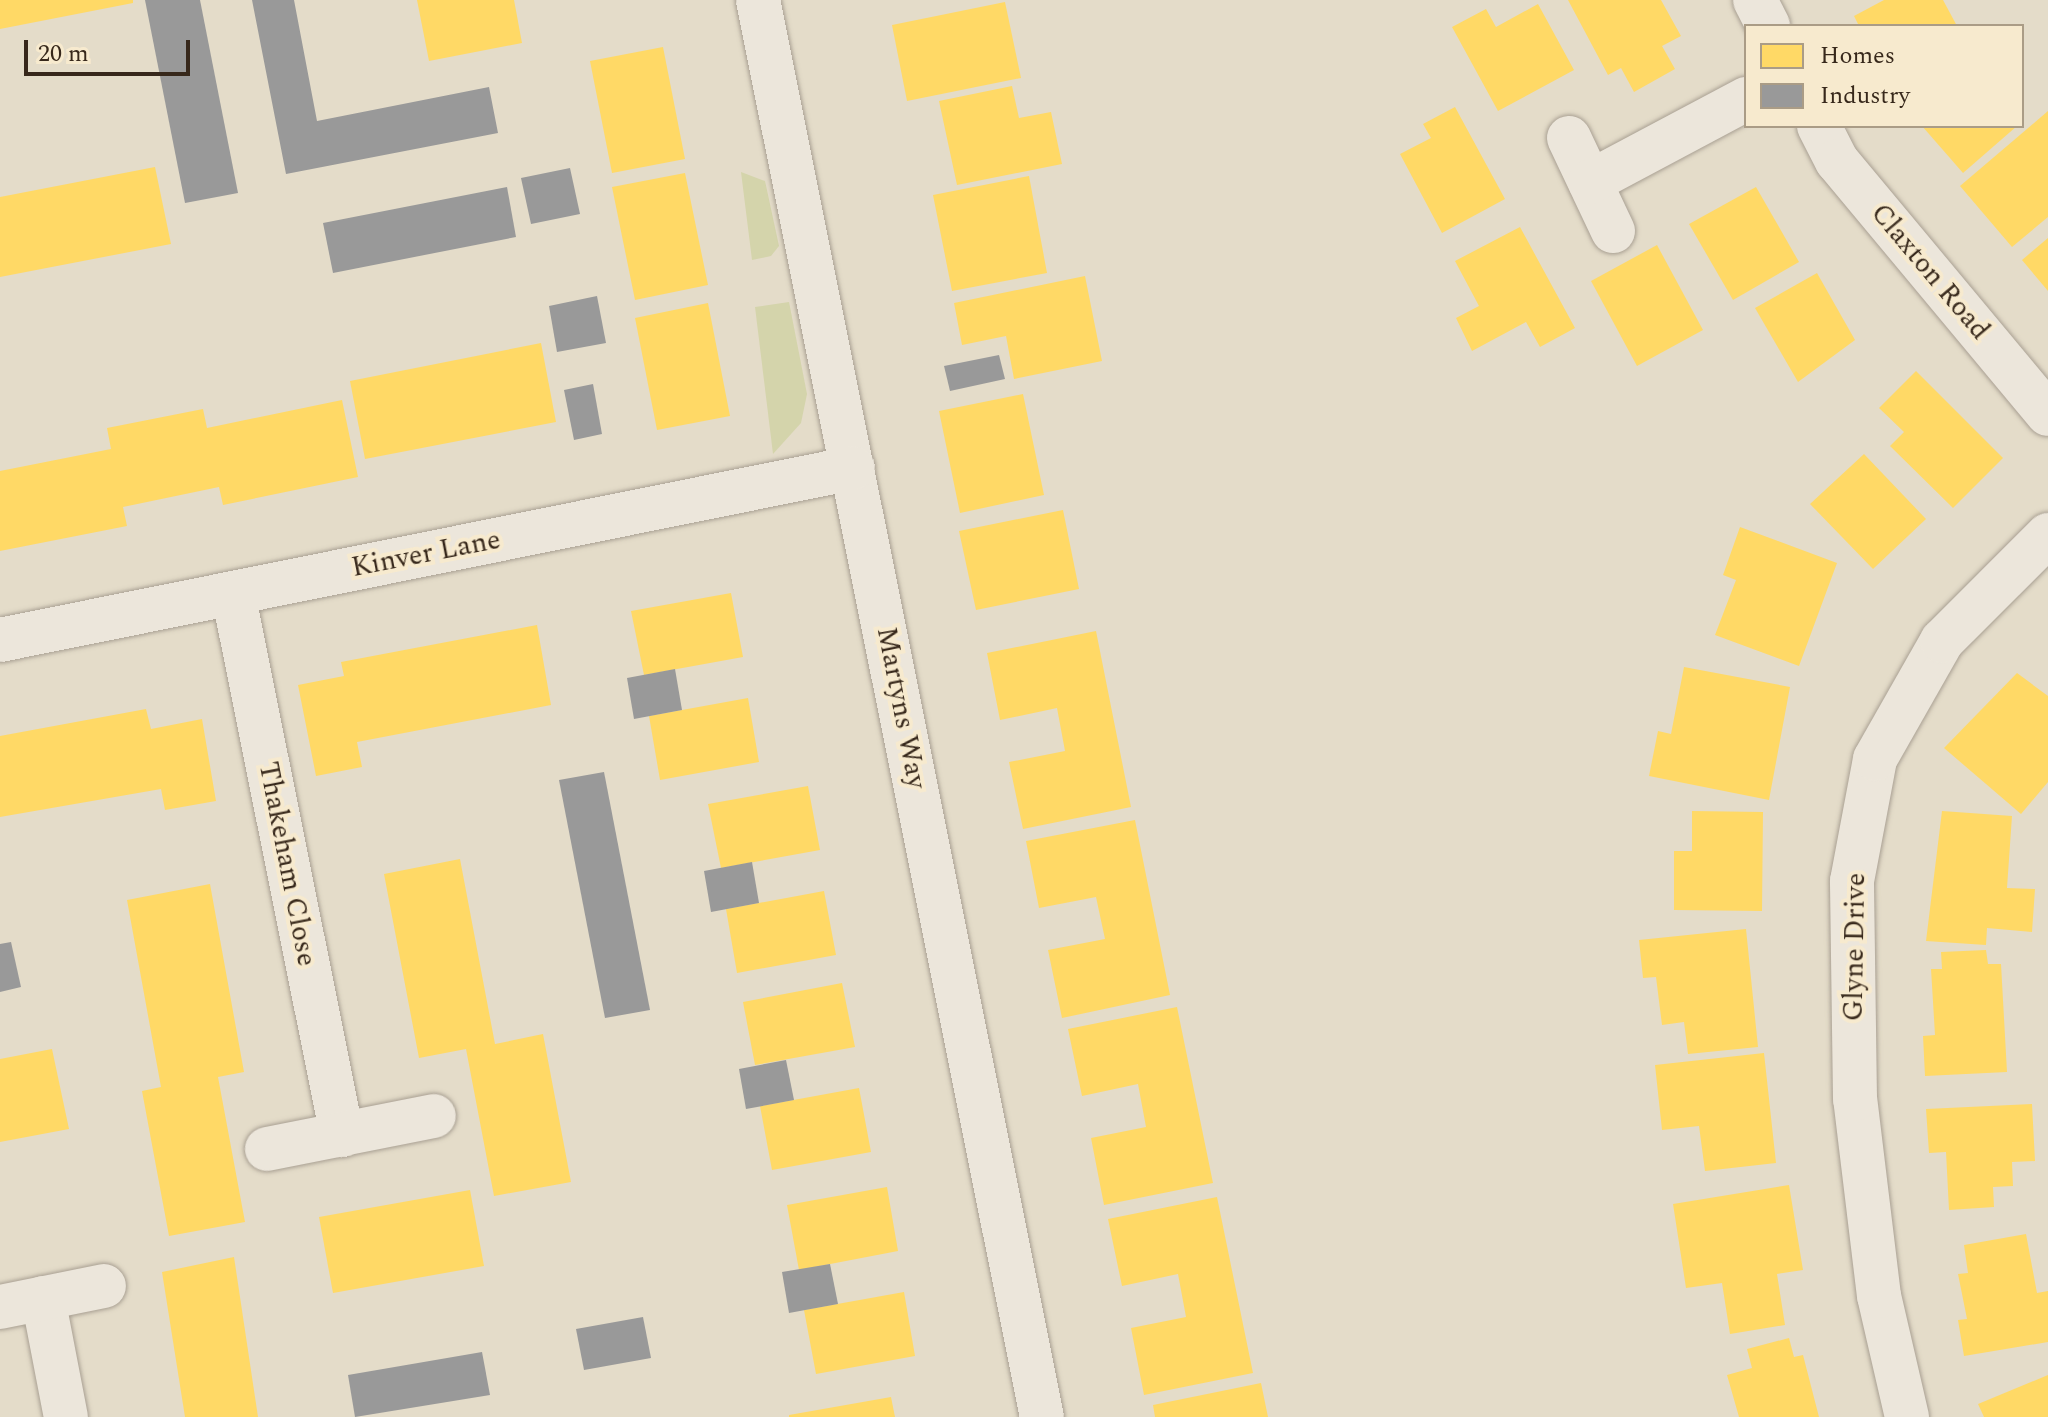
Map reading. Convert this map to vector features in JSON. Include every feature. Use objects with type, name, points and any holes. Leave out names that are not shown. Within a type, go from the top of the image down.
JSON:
[{"type":"street","name":"Martyns Way","points":[[758,0],[1042,1417]]},
{"type":"street","points":[[1755,0],[1767,24]]},
{"type":"street","points":[[1590,182],[1744,100]]},
{"type":"street","name":"Claxton Road","points":[[1820,128],[1837,161],[2048,414]]},
{"type":"street","points":[[1569,138],[1613,231]]},
{"type":"street","name":"Kinver Lane","points":[[0,640],[853,468]]},
{"type":"street","name":"Glyne Drive","points":[[1907,1417],[1879,1296],[1855,1099],[1852,881],[1875,759],[1942,641],[2048,535]]},
{"type":"street","name":"Thakeham Close","points":[[233,593],[342,1135]]},
{"type":"street","points":[[267,1149],[434,1116]]},
{"type":"street","points":[[0,1307],[104,1286]]},
{"type":"street","points":[[43,1298],[66,1417]]},
{"type":"green space","points":[[741,172],[765,181],[779,246],[771,256],[752,260]]},
{"type":"green space","points":[[789,302],[807,394],[801,423],[773,454],[755,307]]},
{"type":"building: Homes","points":[[0,0],[133,0],[133,3],[0,29]]},
{"type":"building: Homes","points":[[417,0],[514,0],[522,43],[429,61]]},
{"type":"building: Homes","points":[[1568,0],[1661,0],[1681,36],[1662,46],[1675,69],[1634,92],[1621,68],[1608,75]]},
{"type":"building: Homes","points":[[1884,0],[1943,0],[1956,24],[1858,24],[1854,16]]},
{"type":"building: Homes","points":[[1005,2],[1021,78],[907,101],[892,25]]},
{"type":"building: Homes","points":[[1538,4],[1574,70],[1498,111],[1452,27],[1486,9],[1496,27]]},
{"type":"building: Homes","points":[[663,47],[685,159],[612,173],[590,61]]},
{"type":"building: Homes","points":[[1012,86],[1019,118],[1051,112],[1062,164],[957,185],[939,101]]},
{"type":"building: Homes","points":[[1455,107],[1505,199],[1442,233],[1400,154],[1431,138],[1423,124]]},
{"type":"building: Homes","points":[[2048,111],[2048,217],[2012,247],[1960,186]]},
{"type":"building: Homes","points":[[1924,128],[2015,128],[1963,173]]},
{"type":"building: Homes","points":[[155,167],[171,244],[0,277],[0,197]]},
{"type":"building: Homes","points":[[685,173],[708,285],[635,300],[612,187]]},
{"type":"building: Homes","points":[[1029,176],[1047,273],[952,291],[933,195]]},
{"type":"building: Homes","points":[[1756,187],[1799,262],[1733,300],[1689,224]]},
{"type":"building: Homes","points":[[1520,227],[1575,328],[1540,347],[1526,322],[1472,351],[1456,318],[1479,306],[1455,261]]},
{"type":"building: Homes","points":[[2048,238],[2048,291],[2022,260]]},
{"type":"building: Homes","points":[[1657,245],[1703,330],[1637,366],[1591,281]]},
{"type":"building: Homes","points":[[1817,273],[1855,340],[1798,382],[1755,308]]},
{"type":"building: Homes","points":[[1085,276],[1102,361],[1014,379],[1006,336],[962,345],[954,303]]},
{"type":"building: Homes","points":[[708,303],[730,416],[657,430],[635,318]]},
{"type":"building: Homes","points":[[541,343],[556,422],[365,459],[350,381]]},
{"type":"building: Homes","points":[[1916,371],[2003,458],[1953,508],[1890,446],[1904,432],[1879,408]]},
{"type":"building: Homes","points":[[1023,394],[1044,495],[960,513],[939,411]]},
{"type":"building: Homes","points":[[342,400],[358,477],[223,505],[219,487],[123,507],[127,526],[0,551],[0,471],[111,449],[107,428],[203,409],[207,428]]},
{"type":"building: Homes","points":[[1864,454],[1926,519],[1873,569],[1810,504]]},
{"type":"building: Homes","points":[[1063,510],[1079,589],[976,610],[959,531]]},
{"type":"building: Homes","points":[[1740,527],[1837,563],[1799,666],[1715,635],[1736,580],[1723,575]]},
{"type":"building: Homes","points":[[731,593],[743,657],[644,675],[631,611]]},
{"type":"building: Homes","points":[[537,625],[551,705],[357,742],[362,767],[316,776],[298,685],[344,676],[341,662]]},
{"type":"building: Homes","points":[[1096,631],[1131,807],[1023,829],[1009,762],[1065,751],[1057,708],[1000,720],[987,653]]},
{"type":"building: Homes","points":[[1684,667],[1790,687],[1769,800],[1649,776],[1658,731],[1671,734]]},
{"type":"building: Homes","points":[[2017,673],[2048,696],[2048,782],[2021,814],[1944,748]]},
{"type":"building: Homes","points":[[748,698],[759,762],[660,780],[649,716]]},
{"type":"building: Homes","points":[[146,709],[151,729],[202,719],[216,801],[165,810],[161,789],[0,817],[0,736]]},
{"type":"building: Homes","points":[[808,786],[820,850],[721,868],[708,804]]},
{"type":"building: Homes","points":[[1692,811],[1763,812],[1762,911],[1674,910],[1674,851],[1692,851]]},
{"type":"building: Homes","points":[[1942,811],[2012,816],[2007,888],[2035,889],[2032,932],[1987,928],[1986,945],[1926,941]]},
{"type":"building: Homes","points":[[1135,820],[1170,995],[1062,1018],[1048,950],[1105,939],[1096,897],[1039,908],[1026,841]]},
{"type":"building: Homes","points":[[460,859],[495,1044],[543,1034],[571,1182],[494,1196],[466,1049],[419,1058],[384,874]]},
{"type":"building: Homes","points":[[210,884],[244,1072],[218,1077],[245,1222],[169,1236],[142,1091],[161,1087],[127,900]]},
{"type":"building: Homes","points":[[824,891],[836,955],[737,973],[726,909]]},
{"type":"building: Homes","points":[[1746,929],[1758,1047],[1688,1054],[1684,1022],[1662,1025],[1656,977],[1643,978],[1639,940]]},
{"type":"building: Homes","points":[[1986,950],[1988,964],[2001,964],[2007,1072],[1925,1076],[1923,1036],[1935,1035],[1931,969],[1942,969],[1941,952]]},
{"type":"building: Homes","points":[[842,983],[855,1047],[755,1065],[743,1002]]},
{"type":"building: Homes","points":[[1177,1007],[1213,1183],[1104,1205],[1091,1138],[1146,1127],[1138,1084],[1082,1096],[1068,1029]]},
{"type":"building: Homes","points":[[52,1049],[69,1129],[0,1142],[0,1059]]},
{"type":"building: Homes","points":[[1764,1053],[1776,1163],[1705,1171],[1699,1126],[1662,1130],[1655,1065]]},
{"type":"building: Homes","points":[[859,1088],[871,1152],[772,1170],[760,1106]]},
{"type":"building: Homes","points":[[2032,1104],[2035,1161],[2012,1162],[2013,1186],[1993,1187],[1994,1207],[1949,1210],[1946,1152],[1929,1153],[1926,1109]]},
{"type":"building: Homes","points":[[1789,1185],[1803,1270],[1777,1274],[1785,1325],[1730,1334],[1722,1283],[1686,1288],[1673,1204]]},
{"type":"building: Homes","points":[[887,1187],[898,1251],[799,1270],[787,1205]]},
{"type":"building: Homes","points":[[470,1190],[484,1266],[333,1293],[319,1217]]},
{"type":"building: Homes","points":[[1217,1197],[1253,1373],[1144,1395],[1131,1328],[1186,1317],[1178,1274],[1122,1286],[1108,1219]]},
{"type":"building: Homes","points":[[2026,1234],[2037,1293],[2048,1291],[2048,1342],[1964,1356],[1958,1320],[1967,1319],[1958,1274],[1968,1273],[1964,1245]]},
{"type":"building: Homes","points":[[234,1257],[258,1417],[185,1417],[162,1272]]},
{"type":"building: Homes","points":[[904,1292],[915,1356],[816,1374],[804,1310]]},
{"type":"building: Homes","points":[[1789,1338],[1794,1357],[1803,1355],[1819,1417],[1739,1417],[1727,1375],[1752,1368],[1747,1349]]},
{"type":"building: Homes","points":[[2048,1375],[2048,1417],[1984,1417],[1978,1404]]},
{"type":"building: Homes","points":[[1261,1383],[1268,1417],[1155,1417],[1153,1405]]},
{"type":"building: Homes","points":[[891,1397],[895,1417],[789,1417],[789,1415]]},
{"type":"building: Industry","points":[[145,0],[200,0],[238,193],[185,203]]},
{"type":"building: Industry","points":[[252,0],[294,0],[317,121],[489,87],[498,133],[286,174]]},
{"type":"building: Industry","points":[[570,168],[580,214],[531,224],[521,178]]},
{"type":"building: Industry","points":[[507,187],[516,237],[333,273],[323,223]]},
{"type":"building: Industry","points":[[597,296],[606,343],[557,352],[549,306]]},
{"type":"building: Industry","points":[[999,355],[1005,379],[950,391],[944,366]]},
{"type":"building: Industry","points":[[593,384],[602,434],[574,440],[564,390]]},
{"type":"building: Industry","points":[[675,669],[682,710],[634,719],[627,678]]},
{"type":"building: Industry","points":[[604,772],[650,1010],[605,1018],[559,780]]},
{"type":"building: Industry","points":[[752,862],[759,903],[711,912],[704,871]]},
{"type":"building: Industry","points":[[11,942],[21,987],[0,992],[0,944]]},
{"type":"building: Industry","points":[[786,1060],[794,1100],[746,1109],[739,1069]]},
{"type":"building: Industry","points":[[830,1264],[838,1304],[789,1313],[782,1272]]},
{"type":"building: Industry","points":[[643,1317],[651,1358],[584,1370],[576,1329]]},
{"type":"building: Industry","points":[[482,1352],[490,1395],[355,1417],[348,1375]]}]
